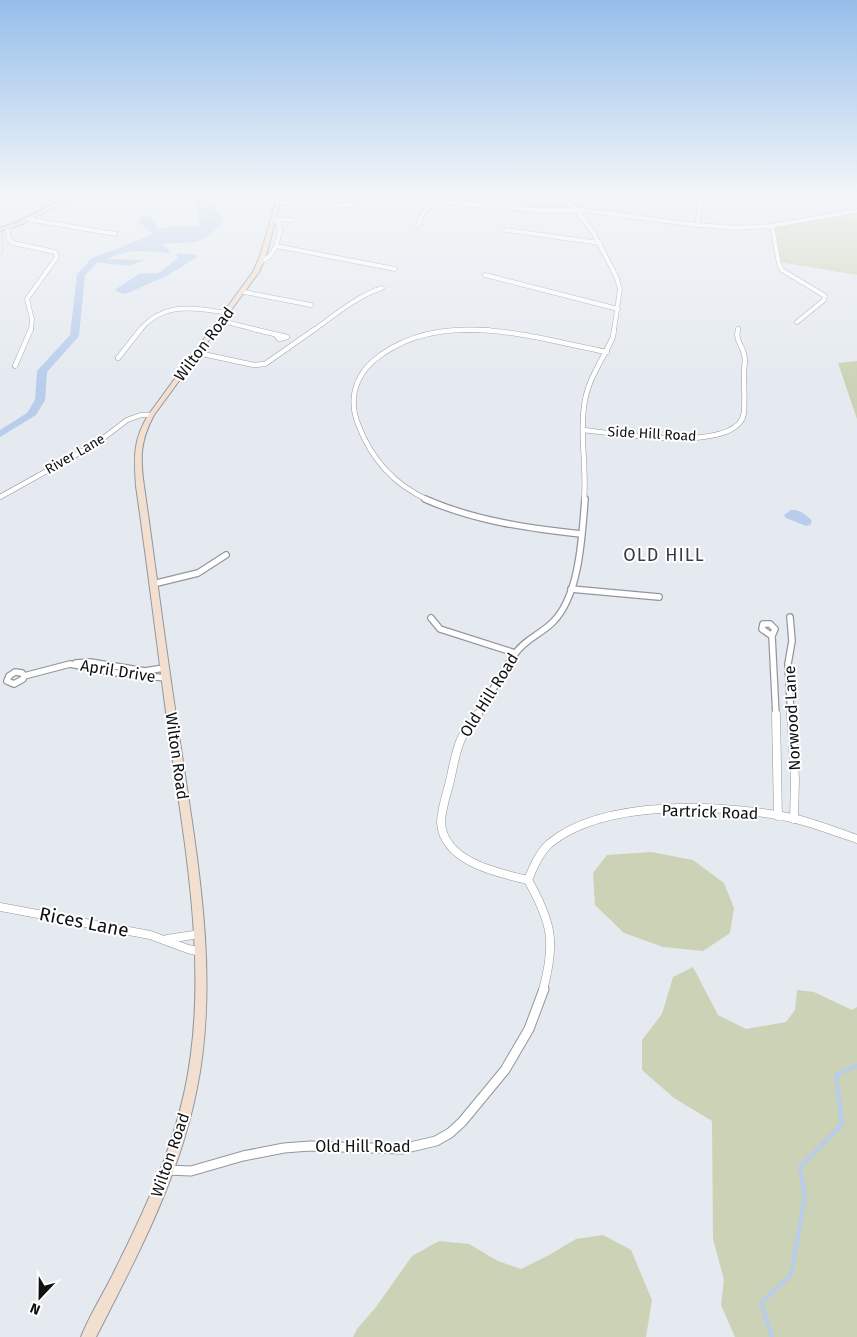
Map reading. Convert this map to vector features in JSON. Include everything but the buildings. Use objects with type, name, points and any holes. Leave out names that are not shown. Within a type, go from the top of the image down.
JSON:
[{"type":"main road","name":"Wilton Road","points":[[88,1337],[143,1228],[167,1170],[186,1112],[197,1054],[203,993],[200,934],[186,815],[164,668],[137,451],[141,433],[151,415],[244,292],[262,257]]},
{"type":"street","points":[[15,366],[31,329],[32,320],[26,304],[27,298],[46,275],[57,257]]},
{"type":"street","points":[[261,262],[268,257]]},
{"type":"street","points":[[339,257],[395,269]]},
{"type":"street","name":"Old Hill Road","points":[[167,1170],[187,1172],[248,1154],[296,1147],[393,1149],[415,1147],[436,1141],[452,1132],[478,1105],[512,1060],[532,1027],[539,1008],[549,965],[551,937],[545,911],[528,880],[486,870],[467,860],[447,841],[441,824],[460,741],[515,653],[529,639],[557,618],[571,589],[580,554],[586,470],[583,430],[587,392],[607,352],[614,333],[618,309],[620,284],[607,257]]},
{"type":"street","points":[[778,257],[782,270],[825,296],[824,300],[797,322]]},
{"type":"street","points":[[485,275],[618,309]]},
{"type":"street","points":[[198,352],[254,365],[265,364],[346,308],[375,290],[382,288]]},
{"type":"street","points":[[244,292],[305,302],[311,306]]},
{"type":"street","points":[[118,358],[147,322],[157,315],[184,309],[228,313]]},
{"type":"street","points":[[222,321],[276,335]]},
{"type":"street","points":[[581,534],[492,521],[441,505],[409,490],[387,475],[375,460],[359,427],[353,396],[359,377],[382,355],[410,340],[440,332],[474,329],[509,331],[607,352]]},
{"type":"street","name":"Side Hill Road","points":[[583,430],[675,438],[710,437],[733,429],[739,425],[743,418],[743,381],[746,359],[736,337],[738,329]]},
{"type":"street","name":"River Lane","points":[[0,497],[97,443],[127,420],[141,415],[151,415]]},
{"type":"street","points":[[153,584],[198,573],[226,555]]},
{"type":"street","points":[[571,589],[659,598]]},
{"type":"street","name":"Norwood Lane","points":[[790,617],[792,641],[788,664],[795,779],[794,819]]},
{"type":"street","points":[[431,618],[440,629],[515,653]]},
{"type":"street","points":[[772,636],[778,768],[778,816]]},
{"type":"street","name":"April Drive","points":[[24,676],[70,664],[90,662],[145,671],[164,668]]},
{"type":"street","name":"April Drive","points":[[70,664],[117,673],[166,678]]},
{"type":"street","name":"Partrick Road","points":[[528,880],[540,855],[554,841],[573,829],[609,818],[644,811],[672,809],[778,816],[794,819],[857,839]]},
{"type":"street","name":"Rices Lane","points":[[0,907],[167,939],[184,949],[201,952]]},
{"type":"street","name":"Rices Lane","points":[[167,939],[200,934]]},
{"type":"green space","points":[[778,257],[857,257],[857,275],[779,262]]},
{"type":"green space","points":[[857,361],[857,419],[838,363]]},
{"type":"green space","points":[[651,852],[693,860],[724,883],[734,908],[730,933],[703,951],[663,947],[624,933],[595,905],[593,873],[607,855]]},
{"type":"green space","points":[[693,967],[718,1015],[746,1029],[786,1022],[795,1010],[797,990],[814,992],[852,1010],[857,1007],[857,1337],[735,1337],[721,1305],[724,1280],[713,1239],[712,1121],[674,1098],[642,1070],[642,1040],[662,1014],[673,977]]},
{"type":"green space","points":[[603,1235],[631,1250],[652,1300],[646,1337],[353,1337],[412,1256],[439,1241],[469,1244],[498,1261],[521,1269],[576,1239]]},
{"type":"water","points":[[96,257],[144,260],[129,266],[87,261]]},
{"type":"water","points":[[196,257],[168,275],[128,293],[124,294],[116,291],[116,289],[139,274],[159,273],[178,258]]},
{"type":"water","points":[[791,510],[800,511],[812,521],[810,525],[806,526],[786,518],[784,515]]},
{"type":"waterway","points":[[0,434],[31,415],[40,400],[42,371],[74,336],[81,274],[95,260],[101,257]]},
{"type":"waterway","points":[[772,1337],[761,1303],[791,1275],[805,1197],[800,1167],[842,1124],[836,1075],[857,1065]]},
{"type":"district","name":"OLD HILL","points":[[664,555]]}]
